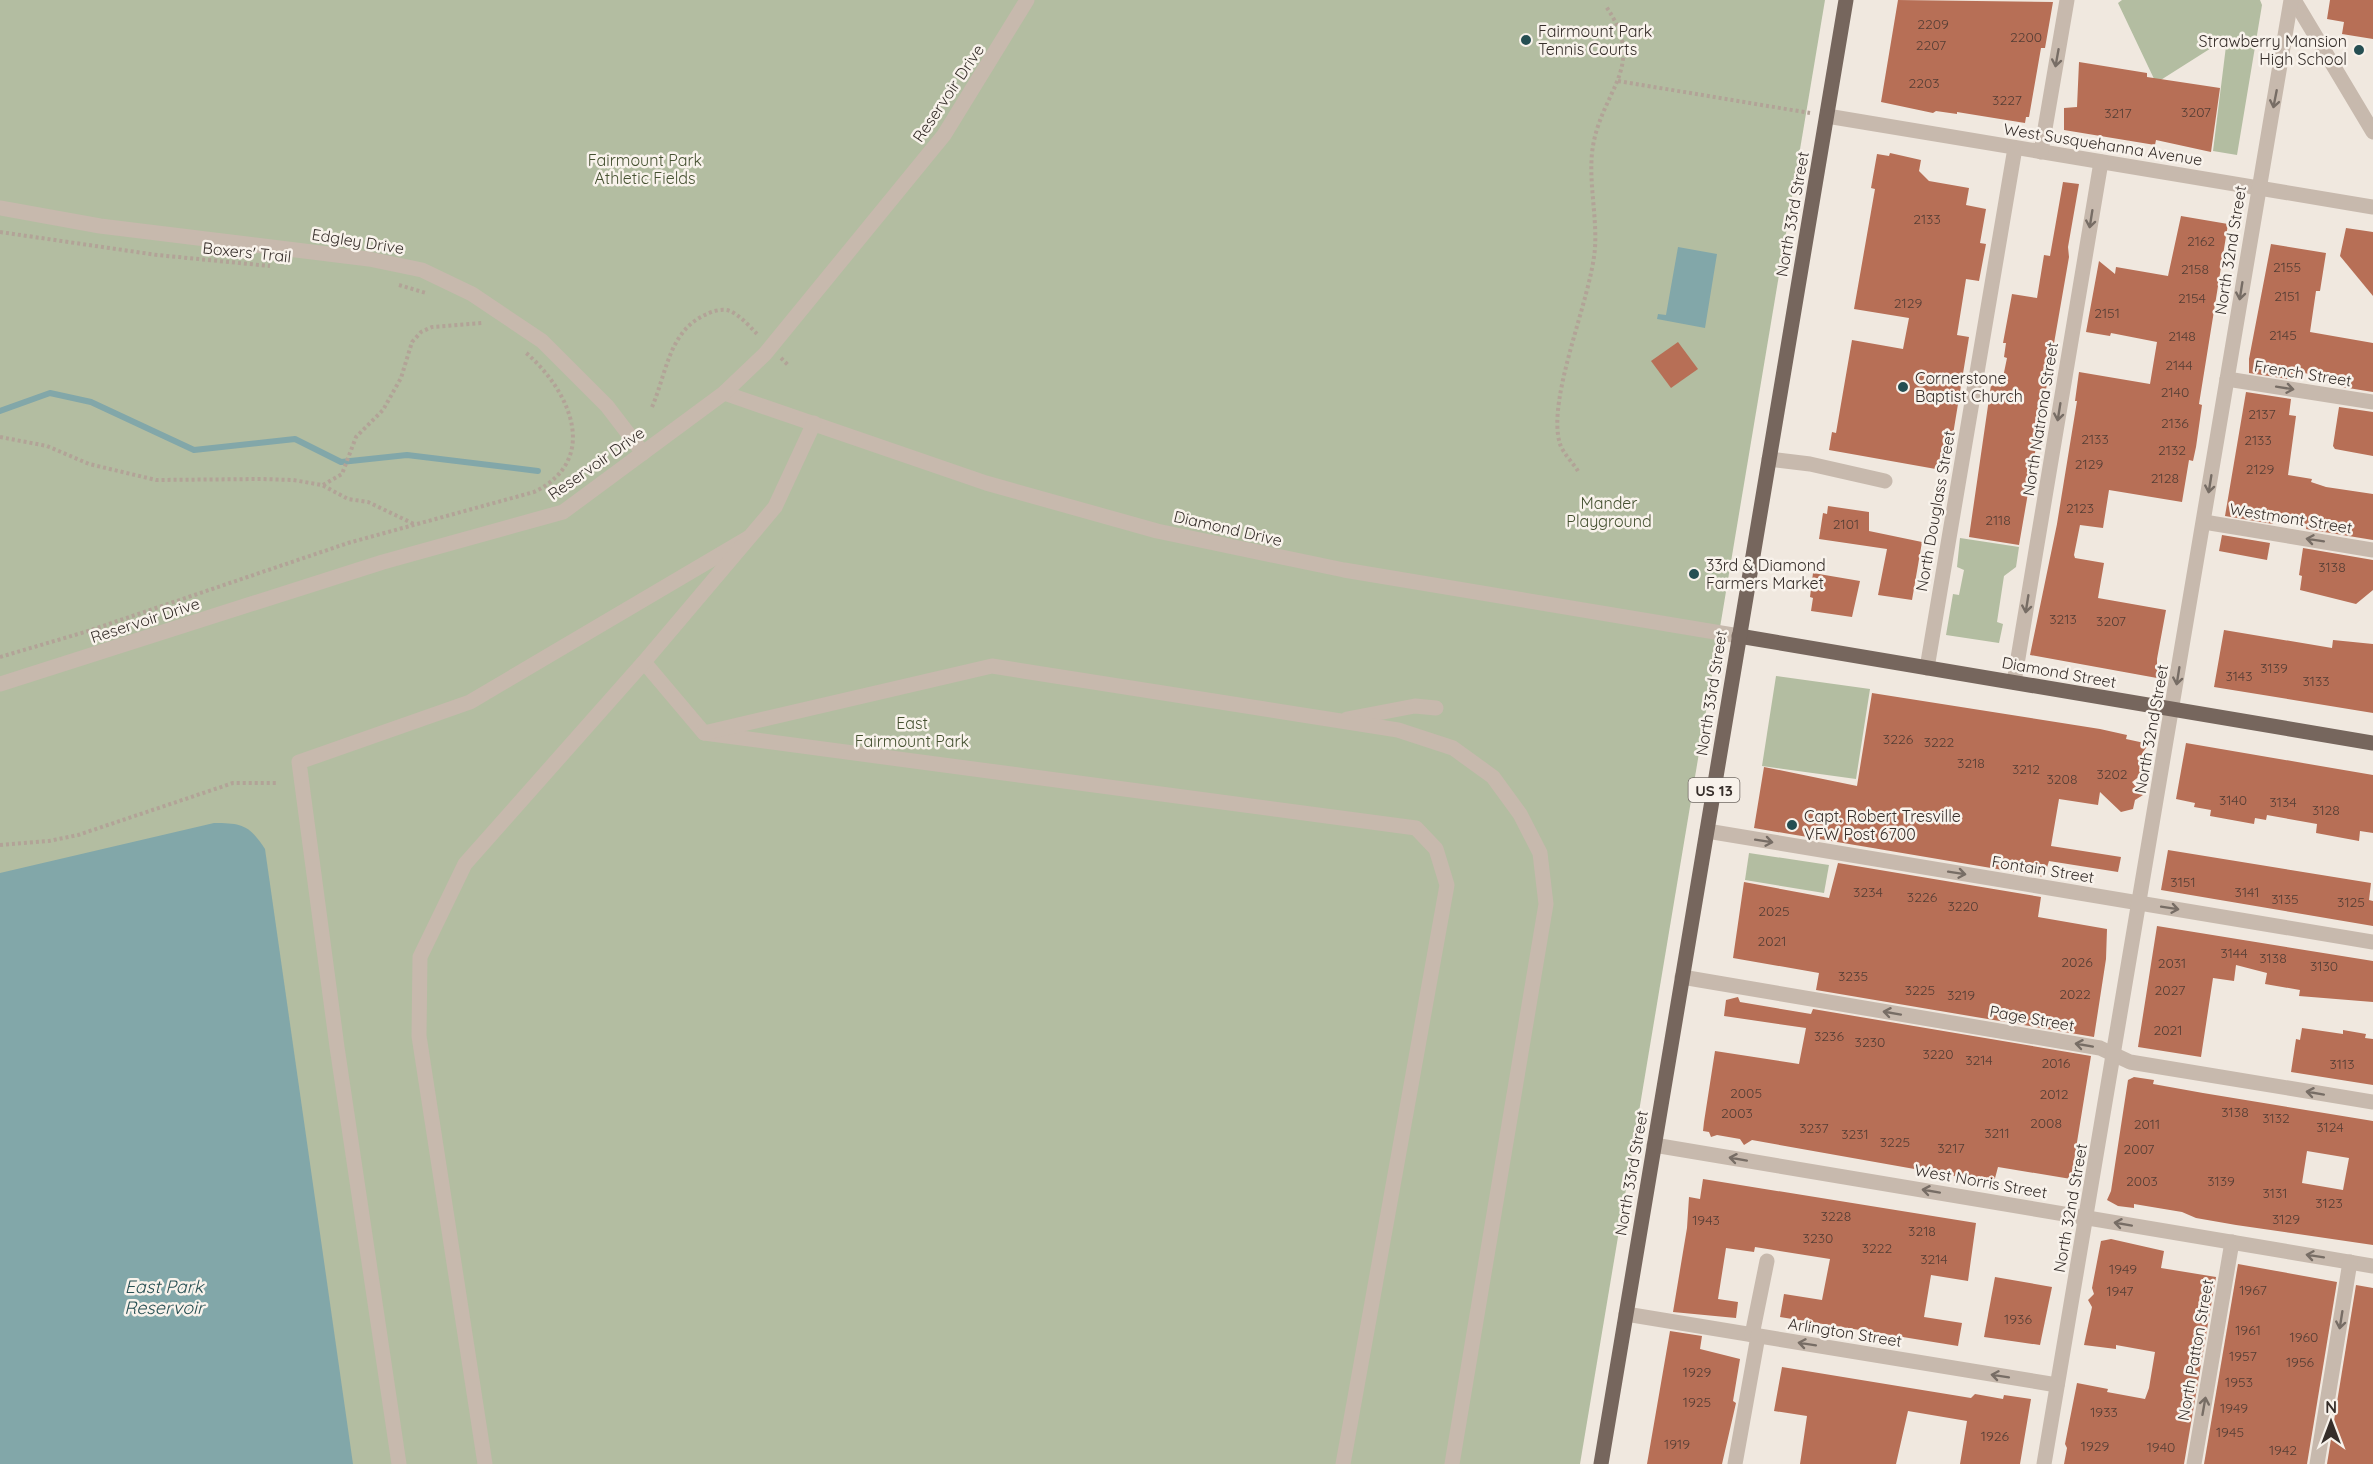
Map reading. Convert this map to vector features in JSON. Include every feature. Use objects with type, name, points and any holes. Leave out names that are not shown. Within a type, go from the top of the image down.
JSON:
[{"type":"main road","name":"North 33rd Street","points":[[1601,1464],[1846,0]]},
{"type":"main road","name":"Diamond Street","points":[[1739,636],[2373,742]]},
{"type":"street","name":"Reservoir Drive","points":[[0,684],[383,562],[563,512],[724,393],[765,354],[944,135],[1027,0]]},
{"type":"street","points":[[2042,152],[2067,0]]},
{"type":"street","points":[[2292,0],[2373,132]]},
{"type":"street","name":"North 32nd Street","points":[[2044,1464],[2173,709],[2258,188],[2292,0]]},
{"type":"street","name":"West Susquehanna Avenue","points":[[1827,116],[2373,207]]},
{"type":"street","name":"North Douglass Street","points":[[1927,668],[2015,148]]},
{"type":"street","name":"North Natrona Street","points":[[2014,682],[2101,162]]},
{"type":"street","name":"Edgley Drive","points":[[0,208],[100,226],[369,259],[422,270],[472,294],[542,341],[607,406],[643,453]]},
{"type":"street","name":"French Street","points":[[2227,379],[2373,402]]},
{"type":"street","name":"Diamond Drive","points":[[724,393],[1043,500],[1196,540],[1333,568],[1739,636]]},
{"type":"street","points":[[485,1464],[419,1036],[420,957],[465,864],[644,662],[775,507],[814,423]]},
{"type":"street","points":[[1769,459],[1810,464],[1885,481]]},
{"type":"street","name":"Westmont Street","points":[[2204,522],[2373,550]]},
{"type":"street","points":[[399,1464],[338,1058],[299,762],[470,702],[748,538]]},
{"type":"street","points":[[644,662],[704,733],[1416,828],[1436,849],[1448,885],[1342,1464]]},
{"type":"street","points":[[704,733],[992,666],[1398,730],[1453,748],[1493,777],[1520,814],[1539,853],[1546,904],[1452,1464]]},
{"type":"street","points":[[1337,721],[1414,706],[1436,708]]},
{"type":"street","name":"Fontain Street","points":[[1707,831],[2373,942]]},
{"type":"street","name":"Page Street","points":[[1682,977],[2100,1048],[2130,1062],[2373,1102]]},
{"type":"street","name":"West Norris Street","points":[[1654,1144],[2373,1266]]},
{"type":"street","name":"North Patton Street","points":[[2194,1464],[2232,1242]]},
{"type":"street","points":[[1735,1464],[1767,1261]]},
{"type":"street","points":[[2317,1464],[2350,1262]]},
{"type":"street","name":"Arlington Street","points":[[1626,1314],[2057,1385]]},
{"type":"path","points":[[1578,471],[1560,444],[1559,418],[1562,388],[1587,296],[1595,248],[1592,153],[1604,108],[1618,81],[1625,48],[1617,23],[1605,4]]},
{"type":"path","points":[[1618,81],[1827,116]]},
{"type":"path","name":"Boxers' Trail","points":[[0,232],[157,255],[272,267]]},
{"type":"path","points":[[396,284],[430,295]]},
{"type":"path","points":[[652,407],[679,334],[691,321],[713,311],[728,310],[753,330]]},
{"type":"path","points":[[322,485],[334,481],[347,465],[356,437],[383,410],[401,378],[412,342],[421,332],[432,327],[485,322],[476,318]]},
{"type":"path","points":[[0,657],[414,524],[534,492],[548,485],[565,468],[572,444],[571,415],[566,401],[550,378],[520,349]]},
{"type":"path","points":[[0,438],[47,446],[89,464],[156,480],[293,480],[322,485],[348,499],[368,502],[414,524]]},
{"type":"path","points":[[0,845],[49,841],[78,835],[233,783],[276,783]]},
{"type":"green space","name":"East Fairmount Park","points":[[0,0],[1825,0],[1580,1464],[0,1464]]},
{"type":"green space","points":[[2122,0],[2260,0],[2262,5],[2237,155],[2213,151],[2227,38],[2156,83],[2118,3]]},
{"type":"green space","points":[[1960,538],[2019,547],[2016,567],[2004,576],[1997,622],[2003,624],[1999,643],[1946,635],[1953,594],[1959,595],[1964,570],[1957,567]]},
{"type":"green space","points":[[1776,676],[1870,689],[1856,779],[1762,766]]},
{"type":"green space","points":[[1749,853],[1829,865],[1824,893],[1745,880]]},
{"type":"water","points":[[1678,247],[1717,254],[1705,328],[1657,319],[1658,314],[1666,315]]},
{"type":"water","name":"East Park Reservoir","points":[[214,823],[244,827],[265,849],[353,1464],[0,1464],[0,873]]},
{"type":"building","points":[[1898,0],[2053,2],[2045,48],[2041,48],[2029,117],[2026,117],[2025,123],[1957,112],[1957,114],[1936,111],[1933,113],[1881,102]]},
{"type":"building","name":"Strawberry Mansion High School","points":[[2330,0],[2373,0],[2373,39],[2342,34],[2344,22],[2327,19]]},
{"type":"building","points":[[2079,62],[2147,73],[2147,77],[2220,88],[2211,152],[2156,140],[2155,145],[2064,130],[2064,108],[2077,107]]},
{"type":"building","points":[[1890,153],[1921,160],[1919,171],[1929,181],[1969,188],[1966,205],[1986,209],[1980,243],[1986,244],[1979,281],[1966,279],[1957,335],[1969,337],[1947,471],[1829,450],[1832,432],[1836,433],[1852,340],[1903,349],[1909,318],[1854,309],[1875,189],[1871,188],[1877,154],[1889,156]]},
{"type":"building","points":[[2063,182],[2079,184],[2068,247],[2069,257],[2019,545],[1969,537],[1991,385],[2001,387],[2007,358],[2004,357],[2006,343],[2003,343],[2012,294],[2037,298],[2044,255],[2050,256]]},
{"type":"building","points":[[2181,216],[2228,224],[2199,404],[2202,405],[2196,447],[2193,461],[2189,460],[2182,502],[2109,490],[2103,528],[2080,525],[2074,555],[2075,558],[2104,563],[2098,598],[2166,610],[2157,659],[2157,678],[2030,655],[2057,524],[2077,401],[2075,401],[2079,372],[2150,384],[2157,342],[2111,333],[2110,336],[2086,332],[2099,261],[2115,274],[2116,267],[2168,276]]},
{"type":"building","points":[[2346,228],[2373,232],[2373,296],[2340,256]]},
{"type":"building","points":[[2271,244],[2326,253],[2320,291],[2316,291],[2310,332],[2373,343],[2373,392],[2342,387],[2343,380],[2304,373],[2296,372],[2295,380],[2249,373],[2249,359]]},
{"type":"building","points":[[1678,342],[1698,369],[1671,388],[1651,361]]},
{"type":"building","points":[[2246,392],[2291,399],[2289,415],[2296,416],[2288,475],[2312,479],[2311,482],[2326,487],[2373,494],[2373,540],[2306,529],[2307,524],[2274,519],[2273,524],[2225,516]]},
{"type":"building","points":[[2339,407],[2373,412],[2373,456],[2335,449],[2333,446]]},
{"type":"building","points":[[1828,506],[1869,512],[1869,531],[1922,542],[1912,600],[1878,595],[1887,549],[1819,539],[1823,513],[1827,514]]},
{"type":"building","points":[[2222,535],[2270,543],[2267,560],[2219,551]]},
{"type":"building","points":[[2303,548],[2373,560],[2373,590],[2356,604],[2300,590],[2302,576],[2299,575]]},
{"type":"building","points":[[1813,573],[1860,581],[1852,617],[1811,611]]},
{"type":"building","points":[[2224,630],[2332,648],[2333,640],[2373,644],[2373,713],[2214,687]]},
{"type":"building","points":[[1872,693],[2100,729],[2127,735],[2126,739],[2149,744],[2143,752],[2141,765],[2145,772],[2132,782],[2143,795],[2135,800],[2133,809],[2121,812],[2100,792],[2098,805],[2059,799],[2051,846],[2121,857],[2118,872],[2049,861],[2044,877],[1754,828],[1764,767],[1857,786]]},
{"type":"building","points":[[2186,743],[2373,775],[2373,833],[2360,831],[2359,841],[2316,833],[2317,824],[2267,815],[2266,820],[2255,818],[2254,824],[2210,816],[2211,810],[2194,807],[2195,803],[2176,799]]},
{"type":"building","points":[[2168,850],[2371,883],[2369,900],[2373,901],[2373,926],[2161,890]]},
{"type":"building","points":[[1838,863],[2041,897],[2038,917],[2107,929],[2106,959],[2094,1037],[1816,990],[1819,973],[1733,958],[1744,882],[1829,898]]},
{"type":"building","points":[[2157,926],[2373,961],[2373,1002],[2299,996],[2300,990],[2265,984],[2267,973],[2236,965],[2234,981],[2213,978],[2201,1057],[2138,1047]]},
{"type":"building","points":[[1738,997],[1740,1002],[1811,1014],[1813,1009],[2091,1056],[2071,1179],[1998,1167],[1994,1182],[1982,1181],[1752,1140],[1744,1145],[1740,1139],[1717,1135],[1711,1137],[1709,1132],[1703,1131],[1715,1051],[1799,1064],[1806,1028],[1724,1016],[1726,1000]]},
{"type":"building","points":[[2302,1028],[2343,1034],[2343,1030],[2366,1034],[2365,1038],[2373,1039],[2373,1085],[2291,1072],[2296,1039],[2300,1040]]},
{"type":"building","points":[[2134,1077],[2154,1080],[2153,1084],[2373,1121],[2373,1245],[2236,1225],[2196,1218],[2182,1212],[2134,1204],[2134,1208],[2118,1206],[2107,1200],[2111,1191],[2128,1080]],"holes":[[[2307,1151],[2349,1158],[2343,1190],[2302,1183]]]},
{"type":"building","points":[[1703,1179],[1976,1223],[1968,1281],[1931,1275],[1924,1317],[1962,1323],[1958,1346],[1780,1317],[1784,1294],[1822,1300],[1830,1259],[1755,1247],[1754,1252],[1726,1248],[1718,1299],[1738,1302],[1736,1318],[1673,1312],[1687,1228],[1689,1197],[1700,1199]]},
{"type":"building","points":[[2111,1239],[2164,1251],[2161,1268],[2216,1277],[2184,1464],[2064,1464],[2067,1448],[2065,1444],[2077,1383],[2108,1389],[2107,1392],[2145,1399],[2149,1388],[2155,1352],[2116,1345],[2116,1349],[2084,1345],[2092,1307],[2088,1300],[2094,1294],[2092,1288],[2101,1241]]},
{"type":"building","points":[[2238,1264],[2337,1282],[2307,1464],[2204,1464]]},
{"type":"building","points":[[1995,1277],[2052,1287],[2040,1345],[1984,1337]]},
{"type":"building","points":[[2356,1285],[2373,1288],[2373,1464],[2327,1464]]},
{"type":"building","points":[[1670,1331],[1702,1336],[1700,1349],[1740,1359],[1733,1401],[1736,1403],[1722,1464],[1647,1464]]},
{"type":"building","points":[[1782,1367],[1971,1398],[1975,1394],[2003,1399],[2004,1395],[2031,1399],[2020,1464],[1960,1464],[1967,1421],[1908,1411],[1896,1464],[1800,1464],[1807,1416],[1774,1411]]},
{"type":"waterway","points":[[0,411],[50,393],[91,402],[194,450],[295,439],[341,462],[407,455],[538,471]]},
{"type":"place","name":"Fairmount Park Tennis Courts","points":[[1526,40]]},
{"type":"place","name":"Strawberry Mansion High School","points":[[2359,50]]},
{"type":"place","name":"Cornerstone Baptist Church","points":[[1903,387]]},
{"type":"place","name":"33rd & Diamond Farmers Market","points":[[1694,574]]},
{"type":"place","name":"Capt. Robert Tresville VFW Post 6700","points":[[1792,825]]},
{"type":"park label","name":"Fairmount Park Athletic Fields","points":[[645,169]]},
{"type":"park label","name":"Mander Playground","points":[[1609,512]]}]
